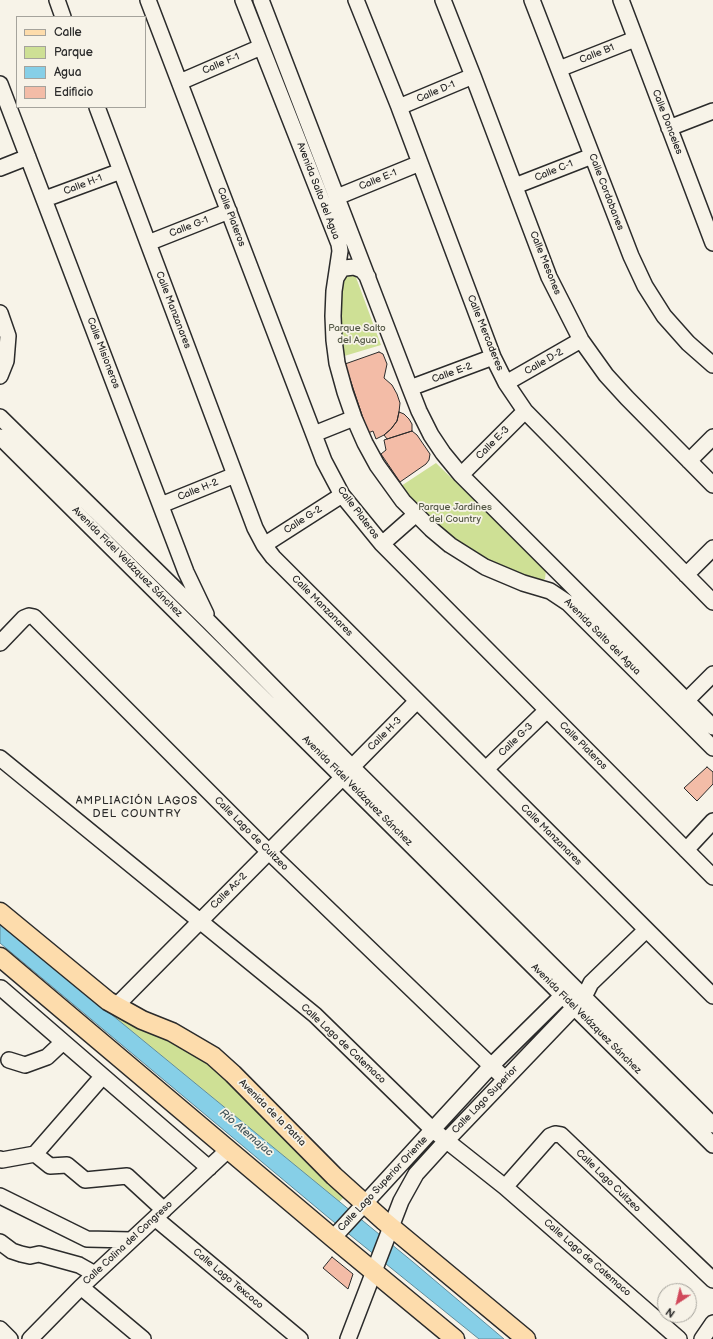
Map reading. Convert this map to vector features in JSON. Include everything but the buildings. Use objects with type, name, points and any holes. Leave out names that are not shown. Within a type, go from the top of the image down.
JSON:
[{"type":"main road","name":"Avenida de la Patria","points":[[0,912],[108,1001],[142,1020],[172,1032],[213,1056],[233,1074],[362,1206],[389,1231],[526,1339]]},
{"type":"main road","points":[[0,957],[228,1150],[336,1235],[455,1339]]},
{"type":"street","points":[[57,0],[63,16]]},
{"type":"street","name":"Calle Plateros","points":[[148,0],[324,461],[342,494],[382,544],[713,877]]},
{"type":"street","name":"Avenida Salto del Agua","points":[[243,0],[339,244],[340,251],[334,297],[334,340],[337,363],[354,418],[365,443],[377,464],[404,501],[450,545],[469,558],[504,576],[550,591],[568,603],[713,748]]},
{"type":"street","name":"Avenida Salto del Agua","points":[[261,0],[410,388],[431,435],[461,475],[713,727]]},
{"type":"street","name":"Calle Mercaderes","points":[[356,0],[399,107],[493,357],[506,383],[525,411],[713,602]]},
{"type":"street","name":"Calle Mesones","points":[[443,0],[474,76],[550,277],[581,340],[606,375],[713,485]]},
{"type":"street","name":"Calle Cordobanes","points":[[532,0],[644,286],[664,316],[688,343],[713,365]]},
{"type":"street","name":"Calle Donceles","points":[[621,0],[713,243]]},
{"type":"street","name":"Calle B1","points":[[559,69],[635,39]]},
{"type":"street","name":"Calle F-1","points":[[180,82],[262,47]]},
{"type":"street","name":"Calle D-1","points":[[399,107],[474,76]]},
{"type":"street","name":"Calle Misioneros","points":[[0,84],[186,572],[209,622]]},
{"type":"street","points":[[280,95],[295,90]]},
{"type":"street","name":"Calle Manzanares","points":[[97,108],[255,528],[264,545],[273,557],[646,930],[712,992]]},
{"type":"street","points":[[669,128],[713,111]]},
{"type":"street","name":"Calle C-1","points":[[515,186],[592,156]]},
{"type":"street","points":[[0,168],[28,157]]},
{"type":"street","name":"Calle E-1","points":[[337,197],[420,163]]},
{"type":"street","name":"Calle H-1","points":[[45,199],[121,171]]},
{"type":"street","name":"Calle G-1","points":[[148,243],[229,212]]},
{"type":"street","points":[[336,278],[341,270],[354,267],[362,270],[368,277]]},
{"type":"street","points":[[0,313],[8,336],[6,361],[0,376]]},
{"type":"street","name":"Calle D-2","points":[[506,383],[581,340]]},
{"type":"street","name":"Calle E-2","points":[[410,388],[493,357]]},
{"type":"street","name":"Calle E-3","points":[[461,475],[525,411]]},
{"type":"street","name":"Avenida Fidel Velázquez Sánchez","points":[[0,417],[209,622],[307,731]]},
{"type":"street","points":[[314,434],[354,418]]},
{"type":"street","points":[[689,461],[713,436]]},
{"type":"street","name":"Avenida Fidel Velázquez Sánchez","points":[[0,437],[307,731],[568,990],[664,1086],[713,1145]]},
{"type":"street","name":"Calle H-2","points":[[161,505],[235,475]]},
{"type":"street","name":"Calle G-2","points":[[264,545],[342,494]]},
{"type":"street","points":[[382,544],[416,514]]},
{"type":"street","points":[[686,575],[713,548]]},
{"type":"street","points":[[537,587],[541,587],[548,583],[552,575],[551,567],[546,560]]},
{"type":"street","name":"Calle Lago de Cuitzeo","points":[[0,643],[24,618],[29,616],[34,617],[268,852],[506,1079]]},
{"type":"street","points":[[645,680],[655,669]]},
{"type":"street","points":[[686,700],[713,674]]},
{"type":"street","name":"Calle H-3","points":[[347,772],[417,701]]},
{"type":"street","name":"Calle G-3","points":[[486,769],[547,710]]},
{"type":"street","name":"Calle Lago de Catemaco","points":[[0,758],[315,1015],[433,1130],[505,1187],[679,1339]]},
{"type":"street","name":"Calle Ac-2","points":[[116,1006],[347,772]]},
{"type":"street","points":[[686,850],[713,821]]},
{"type":"street","name":"Calle Lago Superior","points":[[375,1268],[401,1201],[416,1174],[579,1002],[591,983],[646,930]]},
{"type":"street","points":[[19,973],[1,989],[209,1168]]},
{"type":"street","points":[[568,990],[591,983]]},
{"type":"street","name":"Calle Lago Superior","points":[[433,1130],[492,1065],[568,990]]},
{"type":"street","points":[[9,1060],[26,1065],[47,1057],[63,1042]]},
{"type":"street","points":[[0,1159],[2,1160],[35,1154],[102,1077]]},
{"type":"street","name":"Avenida Fidel Velázquez Sánchez","points":[[664,1086],[713,1125]]},
{"type":"street","name":"Calle Lago Superior Oriente","points":[[336,1235],[433,1130]]},
{"type":"street","name":"Calle Lago Cuitzeo","points":[[505,1187],[550,1136],[555,1134],[561,1135],[713,1280]]},
{"type":"street","name":"Calle Colina del Congreso","points":[[30,1339],[81,1287],[228,1150]]},
{"type":"street","name":"Calle Lago Texcoco","points":[[35,1154],[50,1166],[67,1164],[86,1180],[127,1176],[160,1214],[300,1339]]},
{"type":"street","points":[[0,1196],[86,1239],[131,1240]]},
{"type":"street","points":[[0,1242],[12,1251],[30,1256],[39,1254],[79,1265],[95,1274]]},
{"type":"street","points":[[348,1339],[375,1268]]},
{"type":"street","points":[[81,1287],[143,1339]]},
{"type":"street","points":[[702,1339],[713,1323]]},
{"type":"street","points":[[0,1329],[10,1339]]},
{"type":"green space","name":"Parque Salto del Agua","points":[[344,271],[354,272],[381,345],[341,357],[337,319]]},
{"type":"green space","name":"Parque Jardines del Country","points":[[436,463],[546,570],[545,579],[537,583],[476,556],[440,530],[401,486]]},
{"type":"green space","points":[[108,1012],[179,1042],[206,1059],[345,1196],[339,1202]]},
{"type":"water","name":"Río Atemajac","points":[[0,923],[413,1262],[504,1339],[479,1339],[329,1218],[0,943]]},
{"type":"district","name":"AMPLIACIÓN LAGOS DEL COUNTRY","points":[[137,807]]}]
